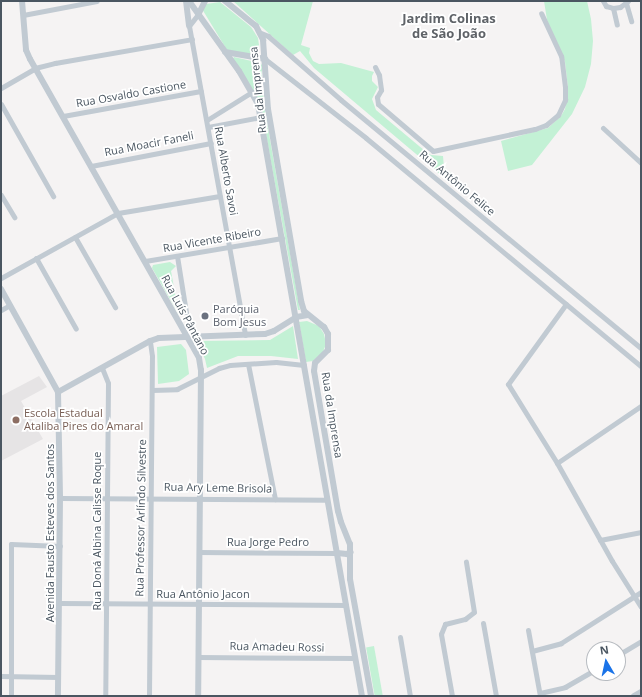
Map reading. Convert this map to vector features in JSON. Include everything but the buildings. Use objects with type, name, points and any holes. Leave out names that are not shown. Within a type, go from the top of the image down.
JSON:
[{"type":"street","name":"Rua Luís Pântano","points":[[22,1],[26,50],[199,358],[201,377],[198,696]]},
{"type":"street","points":[[23,15],[97,1]]},
{"type":"street","points":[[188,1],[190,26]]},
{"type":"street","name":"Rua da Imprensa","points":[[188,1],[199,13],[252,92],[258,104],[362,696]]},
{"type":"street","points":[[190,26],[205,1]]},
{"type":"street","name":"Rua da Imprensa","points":[[225,1],[256,26],[261,33],[266,60],[268,109],[301,301],[304,311],[308,316],[317,321],[328,334],[328,350],[315,363],[314,372],[338,511],[350,544],[350,581],[371,696]]},
{"type":"street","points":[[603,1],[606,6],[612,8],[627,2],[631,21]]},
{"type":"street","points":[[612,8],[617,25]]},
{"type":"street","points":[[375,67],[379,75],[381,90],[377,97],[378,104],[433,151],[535,129],[546,125],[558,115],[562,108],[565,94],[564,73],[561,56],[541,13]]},
{"type":"street","name":"Rua Alberto Savoi","points":[[190,26],[245,335]]},
{"type":"street","name":"Rua Antônio Felice","points":[[261,33],[268,36],[341,100],[641,348]]},
{"type":"street","points":[[1,88],[35,68],[55,63],[192,39]]},
{"type":"street","points":[[225,52],[266,60],[366,138],[641,366]]},
{"type":"street","name":"Rua Osvaldo Castione","points":[[63,116],[201,91]]},
{"type":"street","points":[[207,120],[252,92]]},
{"type":"street","points":[[1,104],[53,196]]},
{"type":"street","points":[[208,127],[261,117]]},
{"type":"street","points":[[602,128],[641,163]]},
{"type":"street","name":"Rua Moacir Faneli","points":[[91,166],[211,143]]},
{"type":"street","points":[[1,195],[14,217]]},
{"type":"street","points":[[1,278],[118,213],[220,196]]},
{"type":"street","points":[[74,237],[115,308]]},
{"type":"street","name":"Rua Vicente Ribeiro","points":[[145,261],[282,238]]},
{"type":"street","name":"Rua Luís Pântano","points":[[177,256],[186,312]]},
{"type":"street","points":[[36,258],[76,329]]},
{"type":"street","name":"Avenida Fausto Esteves dos Santos","points":[[1,289],[58,392],[60,498],[58,696]]},
{"type":"street","points":[[566,304],[508,384],[557,463],[600,540],[641,607]]},
{"type":"street","points":[[1,310],[10,305]]},
{"type":"street","points":[[58,392],[150,341],[159,338],[265,334],[274,331],[296,317],[308,316]]},
{"type":"street","name":"Rua Professor Arlíndo Silvestre","points":[[149,696],[152,390],[152,356],[150,341]]},
{"type":"street","points":[[152,390],[177,388],[224,366],[276,362],[304,365],[315,363]]},
{"type":"street","points":[[248,364],[275,499]]},
{"type":"street","name":"Rua Doná Albina Calisse Roque","points":[[102,368],[108,383],[105,696]]},
{"type":"street","points":[[557,463],[641,406]]},
{"type":"street","name":"Rua Ary Leme Brisola","points":[[60,498],[327,500]]},
{"type":"street","points":[[600,540],[641,532]]},
{"type":"street","points":[[11,696],[11,544],[60,546]]},
{"type":"street","name":"Rua Jorge Pedro","points":[[199,552],[337,553]]},
{"type":"street","points":[[337,553],[347,554],[351,552]]},
{"type":"street","points":[[452,696],[441,634],[445,624],[465,619],[474,612],[466,562]]},
{"type":"street","points":[[532,651],[561,643],[641,592]]},
{"type":"street","name":"Rua Antônio Jacon","points":[[59,603],[346,605]]},
{"type":"street","points":[[484,623],[496,696]]},
{"type":"street","points":[[528,630],[540,694],[565,687],[586,675]]},
{"type":"street","points":[[400,637],[410,696]]},
{"type":"street","points":[[626,650],[641,640]]},
{"type":"street","name":"Rua Amadeu Rossi","points":[[198,657],[355,658]]},
{"type":"street","points":[[1,676],[58,677]]},
{"type":"street","points":[[634,696],[641,692]]},
{"type":"shaded area","name":"Escola Estadual Ataliba Pires do Amaral","points":[[39,376],[47,387],[21,401],[43,439],[1,461],[1,396]]},
{"type":"green space","points":[[233,1],[313,1],[301,45],[310,48],[309,53],[313,61],[319,64],[341,63],[374,72],[372,81],[378,87],[372,99],[376,110],[425,151],[431,155],[443,156],[444,167],[462,183],[454,186],[314,68],[300,51],[293,55]]},
{"type":"green space","points":[[544,1],[587,1],[591,19],[593,41],[591,64],[585,87],[572,114],[532,165],[508,171],[501,141],[548,128],[561,116],[565,109],[568,88],[565,62],[547,20]]},
{"type":"green space","points":[[220,2],[251,27],[258,38],[259,45],[258,50],[254,55],[227,50],[202,9],[206,4]]},
{"type":"green space","points":[[234,57],[260,63],[262,65],[265,111],[300,310],[298,310],[260,101],[232,60]]},
{"type":"green space","points":[[170,262],[176,266],[171,271],[177,304],[183,306],[179,315],[152,268],[153,265]]},
{"type":"green space","points":[[307,321],[319,326],[324,334],[326,344],[323,352],[313,361],[306,362],[299,322]]},
{"type":"green space","points":[[293,326],[298,359],[271,356],[238,356],[207,368],[205,359],[196,341],[270,340]]},
{"type":"green space","points":[[181,344],[186,350],[189,374],[179,381],[158,384],[157,347]]},
{"type":"green space","points":[[374,646],[383,696],[375,696],[366,647]]},
{"type":"place","name":"Paróquia Bom Jesus","points":[[205,316]]},
{"type":"place","name":"Escola Estadual Ataliba Pires do Amaral","points":[[16,420]]},
{"type":"district","name":"Jardim Colinas de São João","points":[[449,26]]}]
